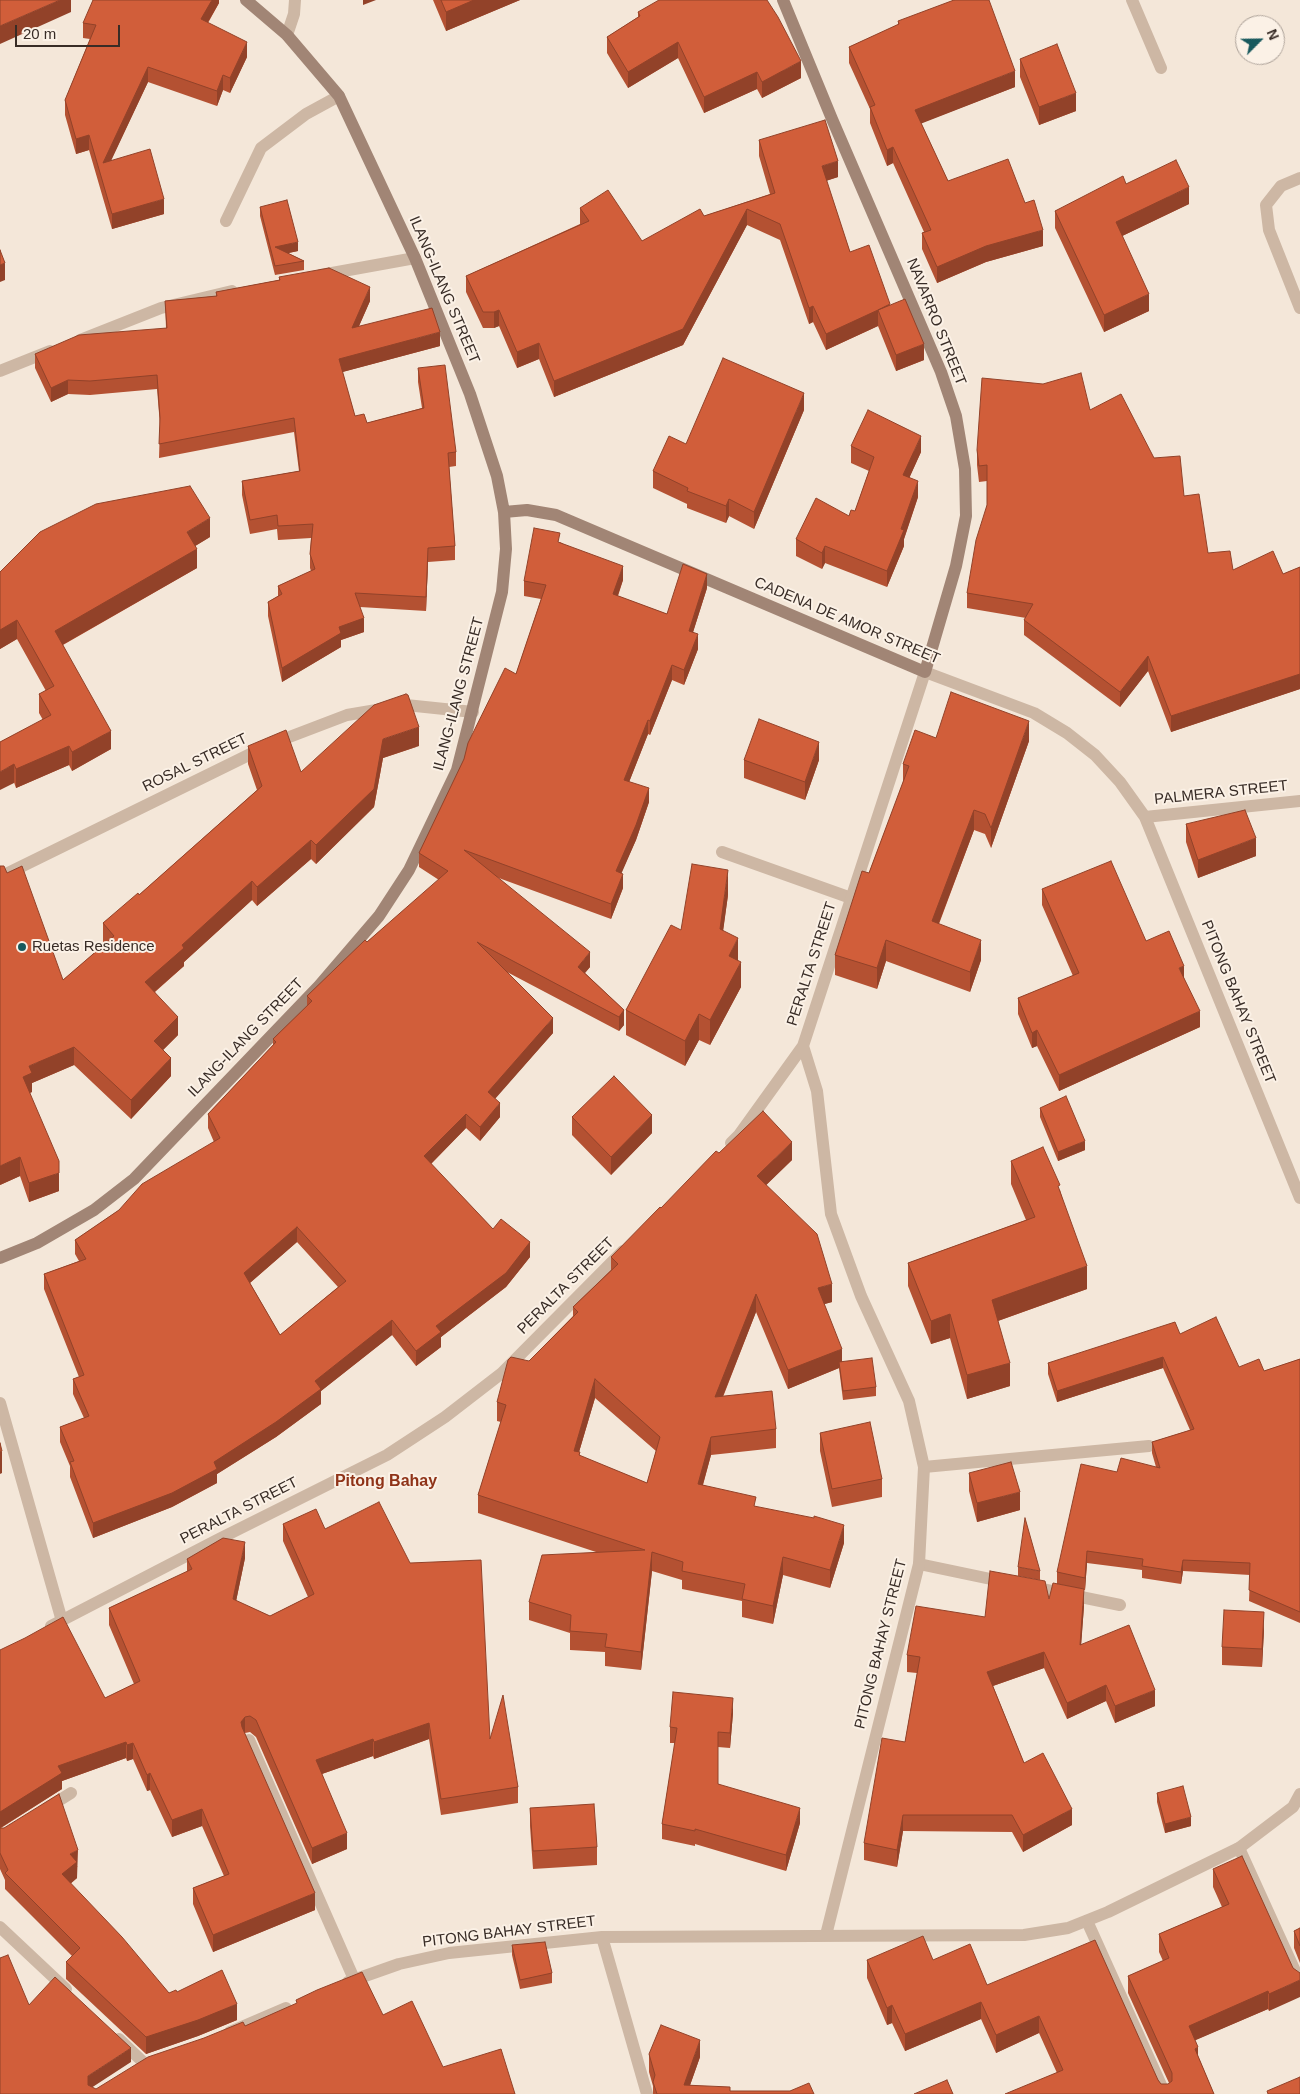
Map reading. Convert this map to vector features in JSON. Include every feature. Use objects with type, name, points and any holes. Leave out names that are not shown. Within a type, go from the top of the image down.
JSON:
[{"type":"street","name":"ILANG-ILANG STREET","points":[[0,1258],[37,1243],[94,1210],[134,1179],[319,986],[373,923],[409,870],[457,770],[474,712],[502,592],[506,549],[504,512],[498,476],[486,437],[414,258],[339,96],[287,35],[246,0]]},
{"type":"street","points":[[287,35],[294,14],[295,0]]},
{"type":"street","name":"NAVARRO STREET","points":[[783,0],[942,372],[956,416],[965,469],[966,516],[956,566],[925,672]]},
{"type":"street","points":[[1132,0],[1161,68]]},
{"type":"street","points":[[226,221],[261,148],[306,114],[339,96]]},
{"type":"street","points":[[1300,178],[1281,186],[1266,205],[1269,230],[1300,308]]},
{"type":"street","points":[[311,277],[414,258]]},
{"type":"street","points":[[0,371],[161,308],[245,289]]},
{"type":"street","name":"CADENA DE AMOR STREET","points":[[504,512],[527,510],[556,515],[925,672],[1034,713],[1067,733],[1095,754],[1120,782],[1145,817]]},
{"type":"street","name":"PERALTA STREET","points":[[725,1149],[739,1136],[803,1046],[925,672]]},
{"type":"street","name":"ROSAL STREET","points":[[0,877],[271,744],[347,716],[406,705],[474,712]]},
{"type":"street","name":"PALMERA STREET","points":[[1145,817],[1300,801]]},
{"type":"street","name":"PITONG BAHAY STREET","points":[[1145,817],[1300,1198]]},
{"type":"street","points":[[722,852],[851,898]]},
{"type":"street","name":"PITONG BAHAY STREET","points":[[803,1046],[817,1090],[831,1214],[861,1296],[909,1401],[924,1467],[919,1564],[826,1935]]},
{"type":"street","name":"PERALTA STREET","points":[[39,1633],[218,1539],[387,1455],[445,1417],[502,1373],[636,1239]]},
{"type":"street","points":[[0,1403],[62,1621]]},
{"type":"street","points":[[924,1467],[1149,1446]]},
{"type":"street","points":[[919,1564],[1120,1605]]},
{"type":"street","points":[[249,1740],[354,1979]]},
{"type":"street","points":[[39,1813],[71,1793]]},
{"type":"street","name":"PITONG BAHAY STREET","points":[[337,1986],[399,1964],[449,1953],[602,1937],[1024,1935],[1068,1928],[1108,1912],[1239,1848],[1292,1807],[1300,1794]]},
{"type":"street","points":[[1239,1848],[1300,1982]]},
{"type":"street","points":[[1086,1921],[1165,2094]]},
{"type":"street","points":[[0,1927],[72,1995]]},
{"type":"street","points":[[602,1937],[647,2094]]},
{"type":"street","points":[[218,2037],[294,2005]]},
{"type":"street","points":[[108,2029],[145,2064]]},
{"type":"building","points":[[0,0],[60,0],[0,26]]},
{"type":"building","points":[[93,0],[212,0],[201,19],[247,42],[230,78],[223,75],[217,91],[148,67],[103,163],[150,149],[164,199],[112,214],[89,135],[76,139],[65,100],[96,25],[83,23]]},
{"type":"building","points":[[441,0],[474,0],[446,12]]},
{"type":"building","points":[[659,0],[767,0],[801,61],[762,82],[757,72],[704,97],[678,42],[628,72],[607,37],[640,16],[638,12]]},
{"type":"building","points":[[954,0],[989,0],[1015,71],[915,110],[948,181],[1008,159],[1025,203],[1034,200],[1043,230],[986,246],[937,267],[922,233],[931,230],[893,147],[887,150],[870,107],[875,105],[849,47],[899,24],[898,21]]},
{"type":"building","points":[[1057,44],[1076,93],[1039,107],[1020,59]]},
{"type":"building","points":[[825,120],[838,161],[822,166],[850,252],[869,245],[890,304],[826,334],[813,306],[809,308],[780,224],[747,209],[683,329],[554,381],[539,343],[517,352],[499,310],[483,312],[466,276],[589,221],[580,208],[608,190],[642,241],[700,209],[704,216],[775,193],[759,140]]},
{"type":"building","points":[[1176,160],[1189,187],[1116,222],[1149,294],[1104,315],[1055,211],[1123,176],[1126,184]]},
{"type":"building","points":[[287,200],[298,242],[275,247],[304,261],[275,266],[260,207]]},
{"type":"building","points":[[0,250],[5,263],[0,265]]},
{"type":"building","points":[[329,268],[370,287],[352,328],[432,308],[440,332],[339,359],[355,416],[364,414],[367,423],[424,408],[418,368],[445,365],[456,452],[448,453],[455,546],[428,548],[426,597],[355,593],[364,618],[339,627],[341,633],[282,668],[268,602],[282,594],[278,586],[315,569],[310,554],[313,524],[278,526],[277,515],[250,520],[242,481],[300,471],[294,418],[159,444],[160,418],[157,375],[90,381],[68,380],[51,388],[35,354],[79,335],[167,328],[165,301],[217,296],[216,292],[280,280],[279,277]]},
{"type":"building","points":[[905,299],[924,344],[896,355],[878,310]]},
{"type":"building","points":[[723,358],[804,393],[754,512],[729,499],[726,506],[687,491],[688,488],[653,471],[669,436],[686,444]]},
{"type":"building","points":[[1081,373],[1090,410],[1121,394],[1154,458],[1180,456],[1184,496],[1199,494],[1208,553],[1230,551],[1233,570],[1273,551],[1283,574],[1300,567],[1300,674],[1171,716],[1148,656],[1120,692],[1024,620],[1033,604],[967,593],[976,540],[987,505],[987,465],[979,466],[977,450],[982,378],[1043,384]]},
{"type":"building","points":[[868,410],[921,436],[903,475],[918,481],[901,529],[904,530],[887,571],[825,546],[822,553],[796,539],[816,498],[849,516],[851,510],[855,511],[874,457],[851,446]]},
{"type":"building","points":[[190,486],[210,518],[187,532],[197,549],[55,631],[111,731],[72,752],[69,746],[16,769],[14,764],[0,772],[0,742],[51,715],[39,694],[54,686],[17,620],[0,630],[0,572],[40,532],[96,504]]},
{"type":"building","points":[[534,528],[560,533],[558,542],[623,566],[613,594],[667,614],[683,564],[707,574],[689,631],[698,634],[684,670],[672,665],[624,780],[649,788],[636,825],[616,871],[623,874],[611,904],[464,850],[590,952],[578,967],[624,1010],[619,1017],[477,942],[553,1018],[488,1092],[500,1103],[480,1127],[466,1114],[424,1156],[493,1229],[501,1219],[530,1242],[506,1273],[436,1326],[441,1332],[416,1351],[392,1320],[315,1381],[321,1389],[276,1422],[214,1462],[217,1469],[172,1493],[93,1523],[70,1462],[74,1461],[60,1427],[89,1416],[73,1379],[84,1375],[44,1274],[86,1259],[75,1240],[119,1210],[142,1184],[220,1138],[208,1114],[276,1042],[273,1039],[312,1001],[307,996],[365,940],[367,942],[448,871],[419,853],[464,759],[468,743],[505,668],[516,674],[546,585],[524,581]],"holes":[[[297,1227],[346,1281],[280,1335],[244,1273]]]},
{"type":"building","points":[[951,692],[1029,721],[991,828],[985,814],[974,810],[932,921],[981,940],[970,972],[886,940],[877,968],[835,955],[862,871],[869,873],[909,766],[903,764],[915,730],[936,738]]},
{"type":"building","points":[[406,694],[419,727],[383,739],[374,789],[316,845],[311,840],[257,887],[252,881],[182,945],[184,948],[145,982],[178,1017],[154,1041],[171,1058],[131,1100],[74,1047],[29,1066],[32,1073],[23,1077],[59,1161],[59,1173],[29,1183],[20,1157],[0,1166],[0,866],[4,866],[7,873],[22,866],[63,980],[114,936],[103,923],[138,893],[139,895],[262,786],[248,746],[286,730],[301,772],[374,705]]},
{"type":"building","points":[[759,719],[819,742],[805,782],[744,760]]},
{"type":"building","points":[[1245,810],[1256,838],[1198,860],[1186,824]]},
{"type":"building","points":[[1111,861],[1146,941],[1169,931],[1184,966],[1179,968],[1200,1011],[1059,1075],[1037,1030],[1032,1033],[1018,998],[1079,973],[1042,889]]},
{"type":"building","points":[[692,864],[728,870],[720,929],[738,938],[729,956],[741,962],[710,1020],[699,1014],[685,1041],[626,1010],[671,925],[681,930]]},
{"type":"building","points":[[614,1076],[652,1115],[611,1157],[572,1117]]},
{"type":"building","points":[[1066,1096],[1085,1141],[1058,1152],[1040,1108]]},
{"type":"building","points":[[763,1111],[792,1142],[757,1176],[817,1234],[832,1284],[818,1288],[842,1349],[788,1370],[756,1294],[715,1397],[772,1391],[776,1429],[711,1437],[698,1484],[756,1497],[754,1506],[814,1518],[814,1516],[844,1525],[830,1570],[783,1557],[773,1606],[742,1599],[745,1584],[682,1571],[683,1562],[652,1552],[641,1652],[605,1647],[607,1634],[570,1631],[571,1615],[529,1602],[542,1555],[645,1550],[478,1495],[506,1405],[497,1402],[508,1360],[511,1357],[529,1361],[578,1312],[573,1307],[618,1264],[611,1257],[716,1151],[719,1153]],"holes":[[[595,1379],[660,1437],[647,1483],[579,1455],[580,1452],[574,1451]]]},
{"type":"building","points":[[1043,1147],[1060,1185],[1058,1186],[1087,1266],[992,1300],[1010,1363],[967,1375],[950,1314],[931,1321],[908,1263],[1035,1217],[1011,1161]]},
{"type":"building","points":[[1216,1317],[1239,1367],[1259,1359],[1264,1371],[1300,1359],[1300,1612],[1249,1590],[1250,1563],[1183,1560],[1181,1572],[1142,1566],[1143,1559],[1087,1551],[1085,1578],[1057,1572],[1081,1464],[1117,1472],[1121,1458],[1160,1468],[1152,1442],[1194,1429],[1163,1357],[1057,1391],[1048,1363],[1175,1322],[1180,1334]]},
{"type":"building","points":[[872,1358],[876,1387],[843,1391],[839,1362]]},
{"type":"building","points":[[870,1422],[882,1479],[832,1489],[820,1433]]},
{"type":"building","points":[[1011,1462],[1020,1492],[977,1503],[969,1473]]},
{"type":"building","points":[[379,1502],[410,1563],[481,1560],[490,1739],[503,1695],[518,1787],[441,1799],[429,1723],[374,1742],[373,1739],[316,1760],[347,1833],[312,1848],[256,1720],[250,1716],[245,1717],[241,1722],[242,1727],[315,1893],[213,1935],[193,1888],[229,1874],[202,1809],[172,1820],[150,1773],[147,1775],[133,1743],[127,1745],[126,1742],[58,1766],[62,1773],[0,1812],[0,1650],[63,1617],[105,1698],[140,1681],[109,1608],[192,1569],[187,1559],[223,1538],[245,1542],[233,1599],[270,1616],[314,1594],[283,1524],[316,1509],[325,1529]]},
{"type":"building","points":[[1025,1518],[1040,1571],[1018,1567]]},
{"type":"building","points":[[990,1571],[1045,1581],[1049,1599],[1053,1583],[1084,1589],[1080,1645],[1129,1625],[1155,1690],[1115,1706],[1106,1685],[1067,1703],[1044,1652],[987,1672],[1024,1763],[1043,1753],[1072,1809],[1023,1835],[1012,1815],[903,1815],[897,1850],[864,1843],[882,1738],[905,1742],[920,1657],[907,1655],[916,1606],[985,1617]]},
{"type":"building","points":[[1224,1610],[1264,1612],[1262,1649],[1222,1647]]},
{"type":"building","points":[[673,1692],[733,1698],[730,1733],[718,1732],[718,1784],[800,1808],[786,1855],[695,1829],[695,1831],[662,1824],[677,1728],[670,1727]]},
{"type":"building","points":[[1183,1786],[1191,1817],[1165,1824],[1157,1793]]},
{"type":"building","points":[[59,1794],[78,1850],[70,1854],[77,1862],[62,1874],[122,1937],[169,1993],[176,1990],[177,1992],[222,1970],[237,2004],[198,2020],[146,2037],[66,1962],[80,1948],[5,1873],[8,1870],[0,1853],[0,1828],[4,1828]]},
{"type":"building","points":[[594,1804],[597,1847],[533,1851],[530,1808]]},
{"type":"building","points":[[1242,1856],[1293,1968],[1300,1973],[1300,1980],[1269,1994],[1268,1991],[1189,2026],[1198,2047],[1195,2049],[1214,2094],[1005,2094],[1063,2070],[1039,2016],[996,2035],[981,2002],[905,2034],[892,2005],[887,2008],[867,1960],[923,1936],[933,1960],[970,1944],[987,1985],[1095,1940],[1158,2080],[1161,2084],[1168,2084],[1172,2081],[1172,2073],[1128,1976],[1169,1958],[1159,1934],[1229,1904],[1213,1869]]},
{"type":"building","points":[[1300,1928],[1300,1946],[1294,1931]]},
{"type":"building","points":[[545,1942],[552,1973],[520,1980],[512,1945]]},
{"type":"building","points":[[8,1955],[29,2005],[55,1977],[131,2048],[88,2076],[88,2085],[96,2089],[148,2057],[204,2038],[243,2022],[245,2026],[297,2003],[296,2000],[317,1990],[362,1972],[383,2015],[412,2001],[443,2067],[501,2049],[515,2094],[0,2094],[0,1958]]},
{"type":"building","points":[[661,2025],[700,2040],[684,2085],[730,2087],[730,2091],[790,2091],[809,2083],[814,2094],[657,2094],[653,2082],[655,2075],[649,2054]]},
{"type":"building","points":[[1300,2077],[1300,2094],[1268,2094],[1267,2091]]},
{"type":"building","points":[[947,2080],[953,2094],[914,2094]]},
{"type":"place","name":"Ruetas Residence","points":[[22,947]]},
{"type":"district","name":"Pitong Bahay","points":[[386,1482]]}]
